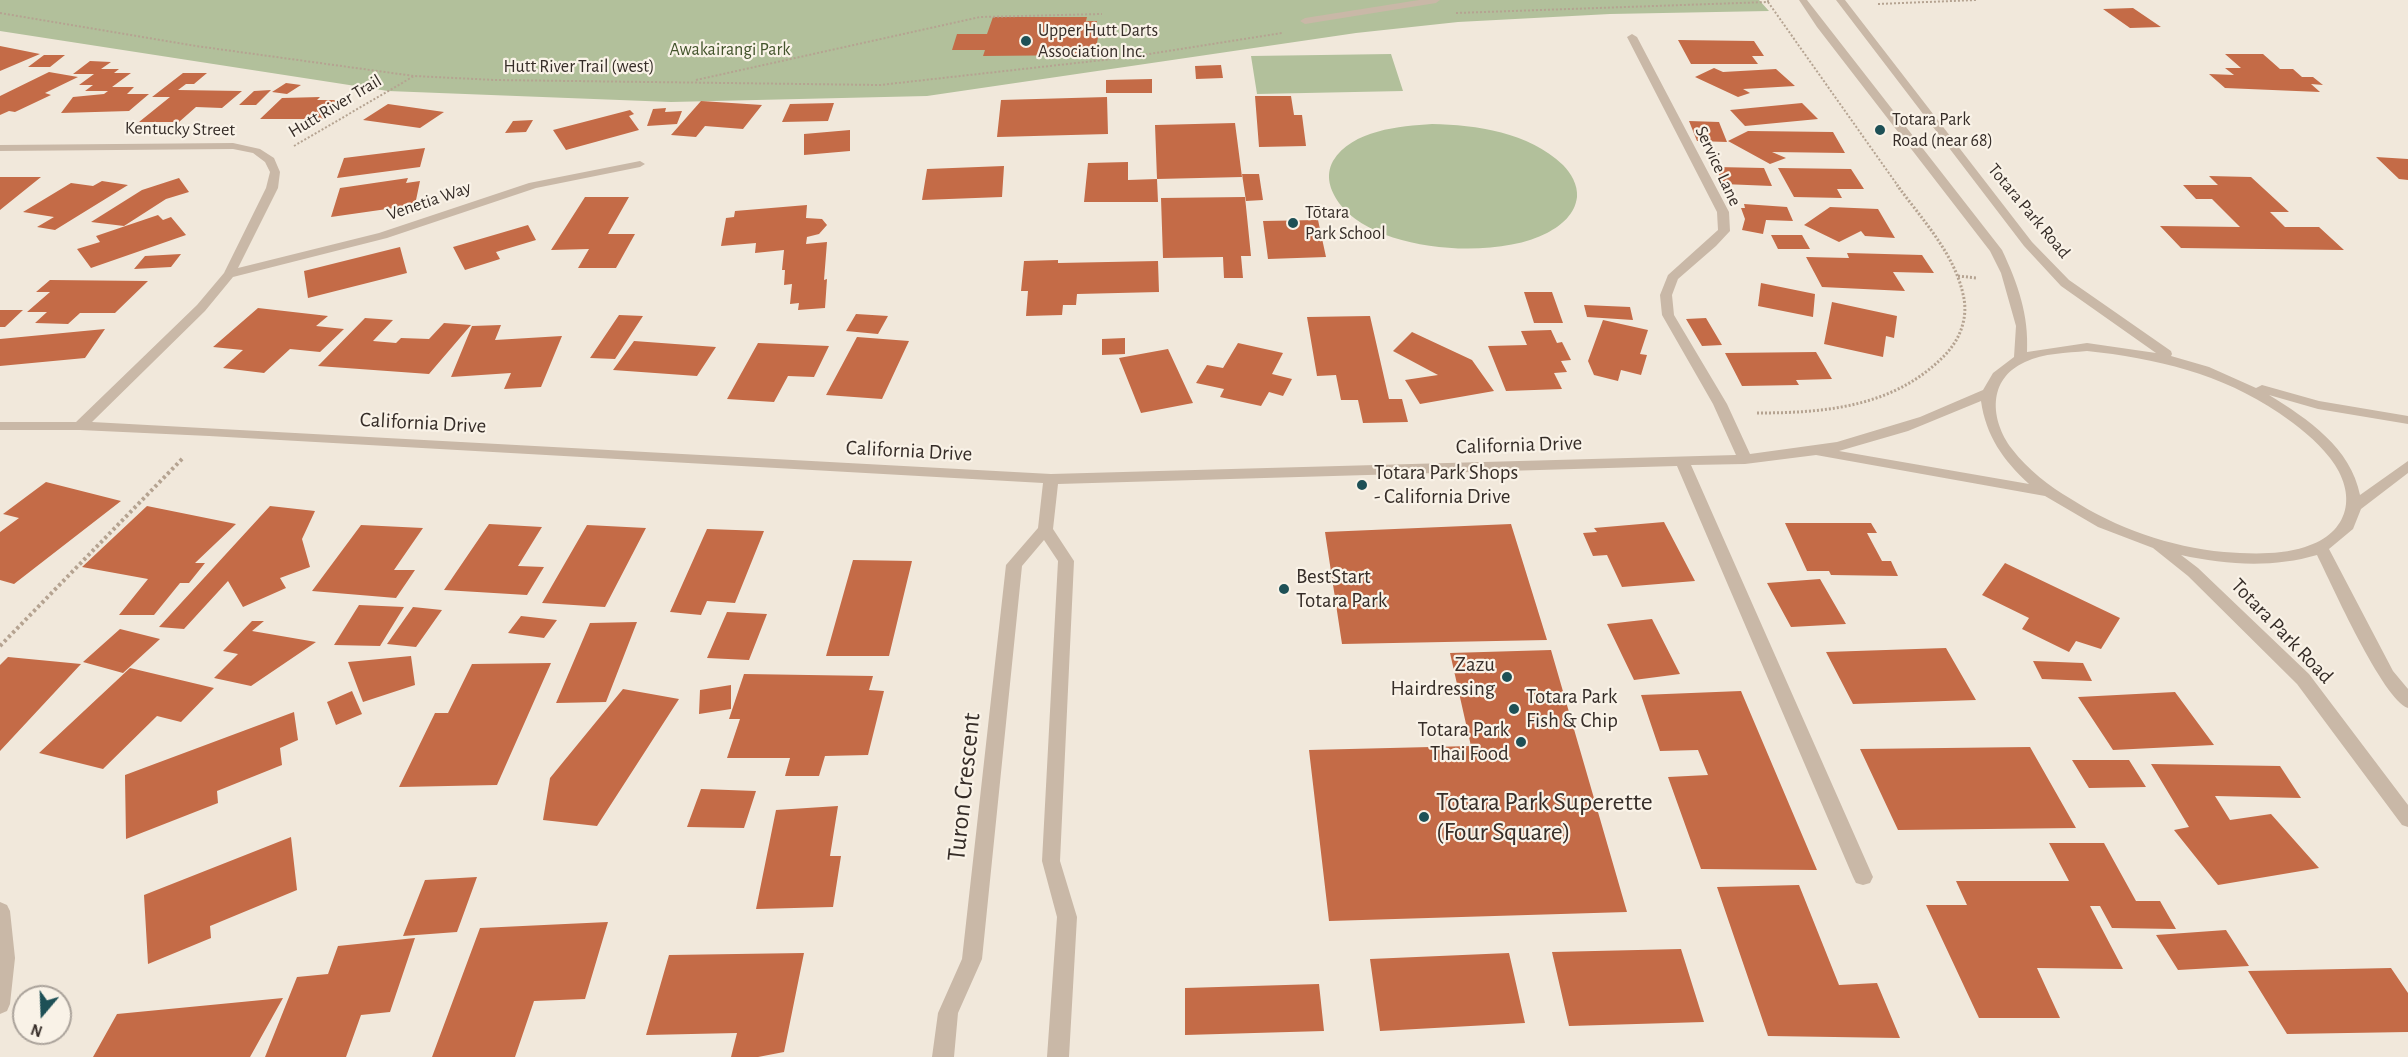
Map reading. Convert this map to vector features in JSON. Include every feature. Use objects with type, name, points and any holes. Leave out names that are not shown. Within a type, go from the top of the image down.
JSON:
[{"type":"street","points":[[1305,21],[1436,0]]},
{"type":"street","points":[[1803,0],[1820,25],[1996,250],[2007,273],[2022,326],[2020,359]]},
{"type":"street","name":"Totara Park Road","points":[[1840,0],[2028,244],[2065,283],[2117,322],[2174,360]]},
{"type":"street","name":"Service Lane","points":[[1632,37],[1723,212],[1724,231],[1672,278],[1666,295],[1668,315],[1720,404],[1745,459]]},
{"type":"street","name":"Kentucky Street","points":[[0,148],[211,145],[256,151],[270,160]]},
{"type":"street","points":[[80,426],[201,308],[229,274],[272,188],[275,172],[270,160]]},
{"type":"street","name":"Venetia Way","points":[[229,274],[383,236],[533,185],[640,164]]},
{"type":"street","points":[[2238,383],[2286,410],[2324,441],[2348,474],[2355,506],[2350,522],[2339,537],[2321,548],[2289,557],[2248,560],[2203,555],[2155,543],[2116,529],[2081,512],[2050,492],[2019,466],[1998,440],[1988,415],[1988,393],[2000,374],[2020,359],[2050,350],[2087,347],[2129,350],[2174,360],[2238,383],[2318,405],[2408,420]]},
{"type":"street","name":"California Drive","points":[[0,426],[80,426],[208,432],[1051,479],[1745,459],[1815,451],[1897,430],[1938,416],[1988,393]]},
{"type":"street","name":"California Drive","points":[[1815,451],[2050,492]]},
{"type":"street","points":[[1682,461],[1863,877]]},
{"type":"street","points":[[2355,506],[2408,466]]},
{"type":"street","points":[[1051,479],[1045,529],[1066,561],[1051,861],[1067,917],[1058,1057]]},
{"type":"street","name":"Turon Crescent","points":[[943,1057],[948,1013],[972,959],[1014,565],[1045,529]]},
{"type":"street","name":"Totara Park Road","points":[[2155,543],[2193,572],[2303,679],[2408,819]]},
{"type":"street","points":[[2321,548],[2387,675],[2408,701]]},
{"type":"street","points":[[0,911],[5,958],[0,1004]]},
{"type":"path","points":[[1876,4],[1976,0]]},
{"type":"path","points":[[1447,13],[1768,1],[1936,239],[1958,276],[1966,309],[1963,326],[1956,342],[1941,361],[1923,376],[1868,402],[1828,411],[1752,413]]},
{"type":"path","name":"Hutt River Trail (west)","points":[[0,13],[196,46],[414,76],[495,80],[880,86],[1131,57],[1292,32]]},
{"type":"path","points":[[690,82],[980,17],[1102,14]]},
{"type":"path","name":"Hutt River Trail","points":[[270,160],[414,76]]},
{"type":"path","points":[[1958,276],[1986,279]]},
{"type":"path","points":[[0,646],[208,432]]},
{"type":"green space","name":"Awakairangi Park","points":[[0,0],[1759,0],[1769,11],[1610,14],[1458,22],[1356,33],[927,96],[671,102],[388,91],[0,31]]},
{"type":"green space","points":[[1391,54],[1403,91],[1257,94],[1251,56]]},
{"type":"green space","points":[[1432,124],[1467,126],[1501,132],[1534,145],[1549,154],[1566,168],[1575,184],[1577,197],[1571,214],[1553,230],[1525,242],[1469,249],[1408,242],[1380,233],[1356,220],[1339,203],[1331,188],[1329,172],[1333,161],[1352,142],[1364,136],[1392,128]]},
{"type":"building","points":[[2133,8],[2161,27],[2130,28],[2103,9]]},
{"type":"building","name":"Upper Hutt Darts Association Inc.","points":[[993,17],[1087,17],[1086,21],[1097,21],[1096,26],[1100,27],[1096,48],[1090,48],[1089,55],[983,56],[985,50],[952,50],[957,34],[987,34]]},
{"type":"building","points":[[1678,40],[1754,41],[1764,56],[1752,56],[1758,64],[1691,64]]},
{"type":"building","points":[[0,46],[40,54],[0,71]]},
{"type":"building","points":[[2225,54],[2263,54],[2280,69],[2293,69],[2302,77],[2313,77],[2323,85],[2311,84],[2320,92],[2225,88],[2209,74],[2234,75],[2225,68],[2241,68]]},
{"type":"building","points":[[44,55],[65,55],[50,67],[28,67]]},
{"type":"building","points":[[90,61],[111,62],[101,69],[119,69],[114,73],[131,73],[112,87],[134,87],[127,94],[149,94],[129,111],[61,113],[73,97],[104,94],[108,91],[85,91],[93,85],[79,85],[94,74],[73,74]]},
{"type":"building","points":[[1221,65],[1223,78],[1196,79],[1195,66]]},
{"type":"building","points":[[1714,68],[1723,72],[1776,69],[1795,86],[1743,89],[1750,93],[1738,97],[1695,77]]},
{"type":"building","points":[[49,72],[78,77],[45,93],[51,95],[15,112],[9,111],[0,115],[0,96]]},
{"type":"building","points":[[183,73],[207,73],[194,84],[186,84],[178,90],[242,91],[222,108],[196,107],[179,122],[139,122],[170,97],[152,97]]},
{"type":"building","points":[[1152,79],[1152,93],[1106,93],[1106,80]]},
{"type":"building","points":[[286,83],[301,85],[287,94],[272,92]]},
{"type":"building","points":[[271,90],[256,105],[239,105],[254,91]]},
{"type":"building","points":[[1255,96],[1291,96],[1294,115],[1302,115],[1306,146],[1259,147]]},
{"type":"building","points":[[320,97],[317,100],[342,100],[324,119],[260,119],[282,98]]},
{"type":"building","points":[[1107,97],[1108,134],[997,137],[1001,100]]},
{"type":"building","points":[[701,101],[762,105],[743,129],[705,126],[696,137],[671,135]]},
{"type":"building","points":[[834,103],[828,121],[782,122],[790,104]]},
{"type":"building","points":[[1802,103],[1818,119],[1745,126],[1730,110]]},
{"type":"building","points":[[388,104],[444,112],[420,128],[363,120]]},
{"type":"building","points":[[666,108],[665,112],[682,111],[677,124],[647,126],[653,109]]},
{"type":"building","points":[[630,110],[634,114],[629,116],[639,130],[566,150],[553,130]]},
{"type":"building","points":[[533,120],[526,132],[505,133],[513,121]]},
{"type":"building","points":[[1689,121],[1719,122],[1727,142],[1697,141]]},
{"type":"building","points":[[1235,123],[1242,177],[1157,179],[1155,125]]},
{"type":"building","points":[[850,130],[850,151],[804,155],[804,134]]},
{"type":"building","points":[[1748,131],[1833,132],[1845,153],[1772,152],[1786,158],[1770,164],[1728,141]]},
{"type":"building","points":[[425,148],[420,167],[337,178],[344,158]]},
{"type":"building","points":[[2376,157],[2408,159],[2408,180],[2399,179]]},
{"type":"building","points":[[1128,162],[1128,180],[1157,179],[1158,202],[1084,202],[1088,163]]},
{"type":"building","points":[[1004,166],[1002,197],[922,200],[927,169]]},
{"type":"building","points":[[1716,167],[1764,168],[1772,186],[1723,184]]},
{"type":"building","points":[[1778,168],[1851,169],[1864,189],[1837,189],[1842,198],[1794,197]]},
{"type":"building","points":[[1242,174],[1259,174],[1263,200],[1246,201]]},
{"type":"building","points":[[2209,176],[2251,177],[2289,212],[2270,212],[2285,227],[2319,227],[2344,250],[2181,248],[2160,226],[2240,227],[2212,199],[2196,199],[2183,185],[2218,185]]},
{"type":"building","points":[[0,177],[41,177],[0,210]]},
{"type":"building","points":[[179,178],[189,192],[166,199],[124,226],[91,222],[142,190]]},
{"type":"building","points":[[408,178],[406,183],[420,181],[415,205],[331,217],[340,188]]},
{"type":"building","points":[[102,181],[128,185],[55,230],[37,227],[54,217],[23,212],[71,183],[93,186]]},
{"type":"building","points":[[585,197],[629,197],[608,234],[635,234],[616,268],[578,268],[589,249],[551,250]]},
{"type":"building","points":[[1245,197],[1251,256],[1241,256],[1243,278],[1224,278],[1223,257],[1163,258],[1161,198]]},
{"type":"building","points":[[1744,204],[1787,207],[1793,221],[1766,220],[1763,234],[1742,230],[1745,219],[1741,208],[1745,208]]},
{"type":"building","points":[[807,205],[806,218],[822,219],[827,225],[819,234],[807,237],[806,244],[827,242],[824,280],[827,279],[825,308],[798,310],[799,303],[790,304],[792,284],[784,285],[785,270],[782,270],[784,250],[755,253],[756,243],[721,246],[726,218],[734,217],[735,211]]},
{"type":"building","points":[[1830,207],[1878,209],[1895,238],[1865,236],[1861,231],[1839,242],[1804,225]]},
{"type":"building","points":[[158,215],[163,220],[171,217],[186,235],[91,268],[77,249],[100,242],[96,236]]},
{"type":"building","points":[[1318,220],[1326,257],[1268,259],[1263,221]]},
{"type":"building","points":[[528,225],[536,240],[496,252],[500,259],[465,270],[453,247]]},
{"type":"building","points":[[1771,235],[1802,235],[1810,249],[1778,249]]},
{"type":"building","points":[[400,247],[407,273],[308,298],[304,271]]},
{"type":"building","points":[[1847,253],[1922,255],[1934,273],[1893,272],[1905,291],[1822,287],[1806,257],[1849,258]]},
{"type":"building","points":[[181,254],[171,267],[134,269],[145,256]]},
{"type":"building","points":[[1058,260],[1058,263],[1158,261],[1159,292],[1077,294],[1076,305],[1063,305],[1062,315],[1026,316],[1028,291],[1021,291],[1024,261]]},
{"type":"building","points":[[50,280],[148,281],[115,313],[80,313],[68,324],[35,323],[47,312],[27,312],[50,292],[36,292]]},
{"type":"building","points":[[1761,283],[1815,294],[1813,317],[1758,306]]},
{"type":"building","points":[[1524,292],[1552,292],[1563,323],[1534,323]]},
{"type":"building","points":[[1832,302],[1897,316],[1894,338],[1886,336],[1883,357],[1824,344]]},
{"type":"building","points":[[1584,305],[1630,307],[1633,320],[1587,317]]},
{"type":"building","points":[[258,308],[328,316],[316,326],[344,329],[320,352],[290,349],[264,373],[223,368],[243,350],[213,347]]},
{"type":"building","points":[[0,310],[23,310],[5,327],[0,327]]},
{"type":"building","points":[[856,314],[888,316],[878,334],[846,331]]},
{"type":"building","points":[[619,315],[643,316],[615,359],[590,358]]},
{"type":"building","points":[[1370,316],[1389,399],[1402,399],[1408,422],[1363,423],[1358,400],[1341,400],[1336,375],[1317,376],[1307,317]]},
{"type":"building","points":[[365,318],[393,320],[373,341],[396,343],[401,338],[429,339],[444,323],[471,325],[429,374],[318,366]]},
{"type":"building","points":[[1706,318],[1722,345],[1702,346],[1686,319]]},
{"type":"building","points":[[1603,320],[1648,330],[1640,354],[1647,355],[1641,375],[1621,370],[1618,381],[1594,375],[1588,361]]},
{"type":"building","points":[[501,325],[495,340],[562,336],[541,387],[504,389],[511,373],[451,377],[472,326]]},
{"type":"building","points":[[105,329],[85,358],[0,366],[0,339]]},
{"type":"building","points":[[1551,330],[1557,343],[1562,342],[1571,360],[1561,361],[1567,372],[1554,373],[1562,389],[1506,391],[1488,346],[1527,345],[1521,331]]},
{"type":"building","points":[[1412,332],[1472,360],[1494,391],[1420,404],[1405,380],[1438,375],[1393,351]]},
{"type":"building","points":[[857,337],[909,341],[882,399],[826,395]]},
{"type":"building","points":[[1125,338],[1125,354],[1102,355],[1102,339]]},
{"type":"building","points":[[634,341],[716,347],[697,376],[613,370]]},
{"type":"building","points":[[758,343],[829,346],[814,377],[788,376],[774,402],[727,399]]},
{"type":"building","points":[[1238,343],[1283,353],[1272,374],[1292,379],[1283,396],[1269,392],[1261,406],[1220,397],[1224,389],[1196,383],[1207,365],[1223,368]]},
{"type":"building","points":[[1168,349],[1193,403],[1141,413],[1119,358]]},
{"type":"building","points":[[1816,352],[1832,379],[1796,380],[1799,385],[1742,386],[1725,353]]},
{"type":"building","points":[[46,482],[121,501],[14,584],[0,580],[0,532],[19,518],[3,514]]},
{"type":"building","points":[[147,506],[236,524],[195,563],[205,563],[189,583],[180,583],[154,615],[119,615],[148,579],[82,567]]},
{"type":"building","points":[[270,506],[315,511],[302,539],[310,567],[280,578],[286,588],[243,607],[228,581],[184,629],[159,627]]},
{"type":"building","points":[[1664,522],[1695,581],[1622,587],[1607,555],[1593,556],[1583,533],[1597,532],[1594,528]]},
{"type":"building","points":[[1785,523],[1871,523],[1877,533],[1867,533],[1882,561],[1891,561],[1898,576],[1831,575],[1829,571],[1807,571]]},
{"type":"building","points":[[489,524],[542,527],[518,566],[544,567],[527,595],[444,590]]},
{"type":"building","name":"BestStart Totara Park","points":[[1511,524],[1547,640],[1342,644],[1325,532]]},
{"type":"building","points":[[361,525],[423,528],[394,570],[415,570],[396,598],[312,591]]},
{"type":"building","points":[[587,525],[646,528],[605,607],[542,603]]},
{"type":"building","points":[[707,529],[764,531],[735,603],[707,601],[701,615],[670,612]]},
{"type":"building","points":[[853,560],[912,561],[889,656],[826,656]]},
{"type":"building","points":[[2005,563],[2120,618],[2101,649],[2076,641],[2069,652],[2022,629],[2029,618],[1982,595]]},
{"type":"building","points":[[1820,579],[1846,624],[1791,627],[1767,583]]},
{"type":"building","points":[[359,605],[404,607],[380,646],[334,645]]},
{"type":"building","points":[[413,607],[442,610],[416,647],[387,644]]},
{"type":"building","points":[[727,612],[767,614],[749,660],[707,658]]},
{"type":"building","points":[[521,616],[557,620],[544,638],[508,633]]},
{"type":"building","points":[[1652,619],[1680,674],[1634,680],[1607,624]]},
{"type":"building","points":[[252,621],[264,621],[252,631],[316,642],[251,686],[214,678],[238,654],[223,651]]},
{"type":"building","points":[[637,622],[606,702],[556,703],[590,623]]},
{"type":"building","points":[[120,629],[160,639],[123,673],[83,662]]},
{"type":"building","points":[[1946,648],[1976,700],[1853,704],[1826,652]]},
{"type":"building","points":[[1551,650],[1627,912],[1329,921],[1309,750],[1471,746],[1450,653]]},
{"type":"building","points":[[411,656],[415,685],[363,702],[348,662]]},
{"type":"building","points":[[8,657],[81,664],[0,751],[0,665]]},
{"type":"building","points":[[2033,661],[2083,663],[2092,681],[2042,679]]},
{"type":"building","points":[[551,663],[497,785],[399,787],[435,713],[448,713],[472,664]]},
{"type":"building","points":[[130,668],[214,688],[181,722],[157,716],[103,769],[39,753]]},
{"type":"building","points":[[744,674],[873,676],[869,690],[884,691],[868,755],[825,756],[819,776],[785,776],[790,758],[727,758],[740,719],[729,719]]},
{"type":"building","points":[[731,685],[731,709],[699,714],[700,690]]},
{"type":"building","points":[[623,689],[679,699],[597,826],[543,820],[550,778]]},
{"type":"building","points":[[352,691],[362,714],[336,725],[327,702]]},
{"type":"building","points":[[1741,691],[1817,870],[1701,869],[1668,777],[1708,775],[1698,750],[1660,751],[1641,695]]},
{"type":"building","points":[[2175,692],[2214,745],[2113,750],[2078,697]]},
{"type":"building","points":[[294,712],[298,740],[280,748],[282,765],[217,791],[218,803],[126,839],[125,775]]},
{"type":"building","points":[[2030,747],[2076,828],[1898,830],[1860,749]]},
{"type":"building","points":[[2072,760],[2129,760],[2146,787],[2089,788]]},
{"type":"building","points":[[2151,764],[2280,766],[2301,798],[2215,796],[2230,820],[2271,814],[2319,868],[2218,885],[2174,830],[2189,827]]},
{"type":"building","points":[[701,789],[756,791],[744,828],[687,827]]},
{"type":"building","points":[[838,806],[830,856],[841,856],[833,907],[756,909],[776,810]]},
{"type":"building","points":[[291,837],[297,890],[210,926],[211,938],[148,964],[144,895]]},
{"type":"building","points":[[2049,843],[2104,843],[2136,901],[2160,901],[2176,929],[2112,928],[2100,906],[2090,906],[2123,969],[2037,968],[2060,1018],[1979,1018],[1926,905],[1967,905],[1956,881],[2069,881]]},
{"type":"building","points":[[477,877],[457,932],[403,936],[425,880]]},
{"type":"building","points":[[1799,885],[1839,985],[1877,983],[1900,1038],[1768,1036],[1717,887]]},
{"type":"building","points":[[608,922],[585,999],[534,1001],[515,1057],[432,1057],[480,928]]},
{"type":"building","points":[[2226,930],[2249,966],[2178,970],[2156,935]]},
{"type":"building","points":[[415,938],[390,1012],[361,1015],[346,1057],[265,1057],[297,977],[328,974],[338,946]]},
{"type":"building","points":[[1681,949],[1704,1022],[1569,1026],[1552,952]]},
{"type":"building","points":[[804,953],[784,1052],[758,1057],[731,1057],[737,1033],[646,1035],[669,955]]},
{"type":"building","points":[[1509,953],[1525,1023],[1380,1031],[1370,959]]},
{"type":"building","points":[[2391,968],[2408,993],[2408,1032],[2287,1034],[2248,971]]},
{"type":"building","points":[[1319,984],[1324,1031],[1185,1035],[1185,988]]},
{"type":"building","points":[[283,998],[250,1057],[93,1057],[117,1014]]},
{"type":"place","name":"Upper Hutt Darts Association Inc.","points":[[1026,41]]},
{"type":"place","name":"Totara Park Road (near 68)","points":[[1880,130]]},
{"type":"place","name":"Tōtara Park School","points":[[1293,223]]},
{"type":"place","name":"Totara Park Shops - California Drive","points":[[1362,485]]},
{"type":"place","name":"BestStart Totara Park","points":[[1284,589]]},
{"type":"place","name":"Zazu Hairdressing","points":[[1507,677]]},
{"type":"place","name":"Totara Park Fish & Chip","points":[[1514,709]]},
{"type":"place","name":"Totara Park Thai Food","points":[[1521,742]]},
{"type":"place","name":"Totara Park Superette (Four Square)","points":[[1424,817]]}]
